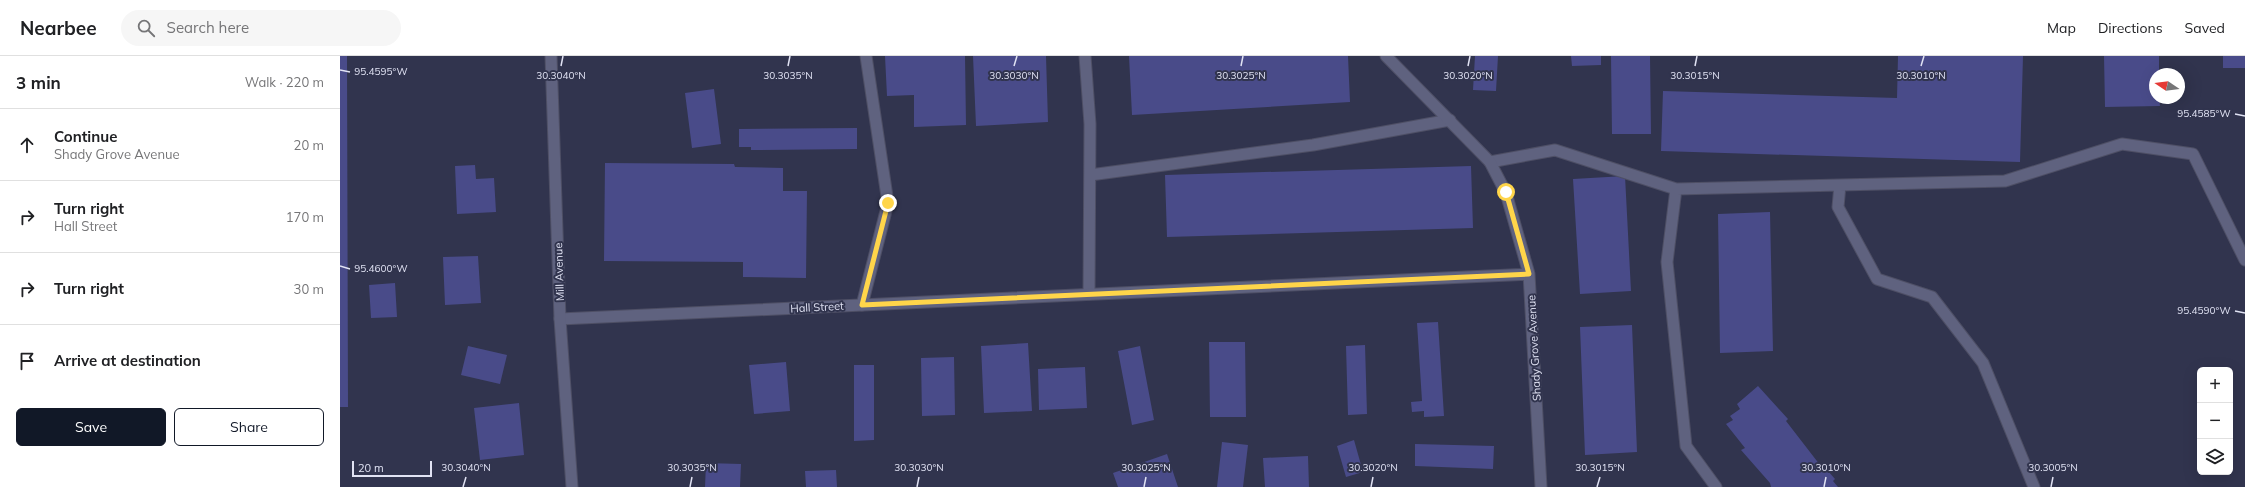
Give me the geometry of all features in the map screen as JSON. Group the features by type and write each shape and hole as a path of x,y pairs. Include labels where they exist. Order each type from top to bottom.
{"street":[{"name":"Mill Avenue","path":"551,56 560,319 572,487"},
{"path":"862,305 888,203 866,56"},
{"path":"1085,56 1090,124 1089,294"},
{"name":"Shady Grove Avenue","path":"1386,56 1490,162 1506,192 1529,274 1541,487"},
{"path":"1090,176 1313,145 1450,120"},
{"path":"1490,162 1555,150 1676,189 1840,185 2004,180 2122,144 2192,154 2245,260"},
{"path":"1840,185 1838,207 1878,279 1932,297 1983,363 2034,487"},
{"path":"1676,189 1667,262 1686,446 1716,487"},
{"name":"Hall Street","path":"560,319 1529,274"}],"building":[{"path":"340,56 347,56 348,407 340,407"},
{"path":"885,56 965,56 966,125 914,127 914,95 887,96"},
{"path":"973,56 1046,56 1048,122 976,126"},
{"path":"1129,56 1348,56 1350,102 1132,115"},
{"path":"1475,56 1498,56 1496,91 1473,90"},
{"path":"1571,56 1601,56 1601,65 1572,66"},
{"path":"1611,56 1650,56 1651,134 1612,134"},
{"path":"1898,56 2023,56 2020,162 1661,151 1663,91 1897,98"},
{"path":"2104,56 2159,56 2159,68 2149,68 2149,104 2160,104 2160,106 2105,107"},
{"path":"2223,56 2245,56 2245,68 2223,68"},
{"path":"714,89 721,144 692,148 685,93"},
{"path":"857,128 857,149 751,150 751,147 739,147 739,129"},
{"path":"605,163 734,164 735,167 783,168 783,191 807,191 806,278 743,277 743,262 604,261"},
{"path":"475,165 476,179 494,178 496,212 457,214 455,166"},
{"path":"1471,166 1473,228 1167,237 1165,175"},
{"path":"1625,176 1631,291 1580,294 1573,179"},
{"path":"1770,212 1773,351 1720,353 1718,214"},
{"path":"478,256 481,303 445,305 443,257"},
{"path":"395,283 397,317 371,318 369,285"},
{"path":"1438,322 1444,416 1424,417 1424,411 1412,412 1411,402 1422,401 1417,323"},
{"path":"1632,325 1637,452 1585,455 1580,327"},
{"path":"1209,342 1245,342 1246,417 1210,417"},
{"path":"1028,343 1032,411 984,413 981,346"},
{"path":"1365,345 1367,414 1348,415 1346,346"},
{"path":"468,346 507,355 500,384 461,375"},
{"path":"1140,346 1154,420 1132,425 1118,351"},
{"path":"954,357 955,415 922,416 921,358"},
{"path":"786,362 790,411 754,414 749,365"},
{"path":"854,365 874,365 874,440 854,441"},
{"path":"1085,367 1087,408 1039,410 1038,369"},
{"path":"1758,386 1788,419 1786,421 1820,465 1821,463 1835,479 1833,481 1838,487 1771,487 1770,483 1741,450 1745,448 1726,424 1733,420 1730,416 1740,409 1737,404"},
{"path":"519,403 524,455 480,460 474,408"},
{"path":"1354,440 1363,472 1346,477 1337,446"},
{"path":"1222,442 1248,445 1243,487 1217,487"},
{"path":"1415,444 1494,446 1493,469 1415,466"},
{"path":"1167,454 1178,487 1118,487 1113,473"},
{"path":"1308,456 1309,487 1265,487 1263,458"},
{"path":"706,463 741,464 740,487 705,487"},
{"path":"836,470 837,487 806,487 805,471"}],"route":[{"path":"888,203 862,305 1529,274 1506,192"}]}
